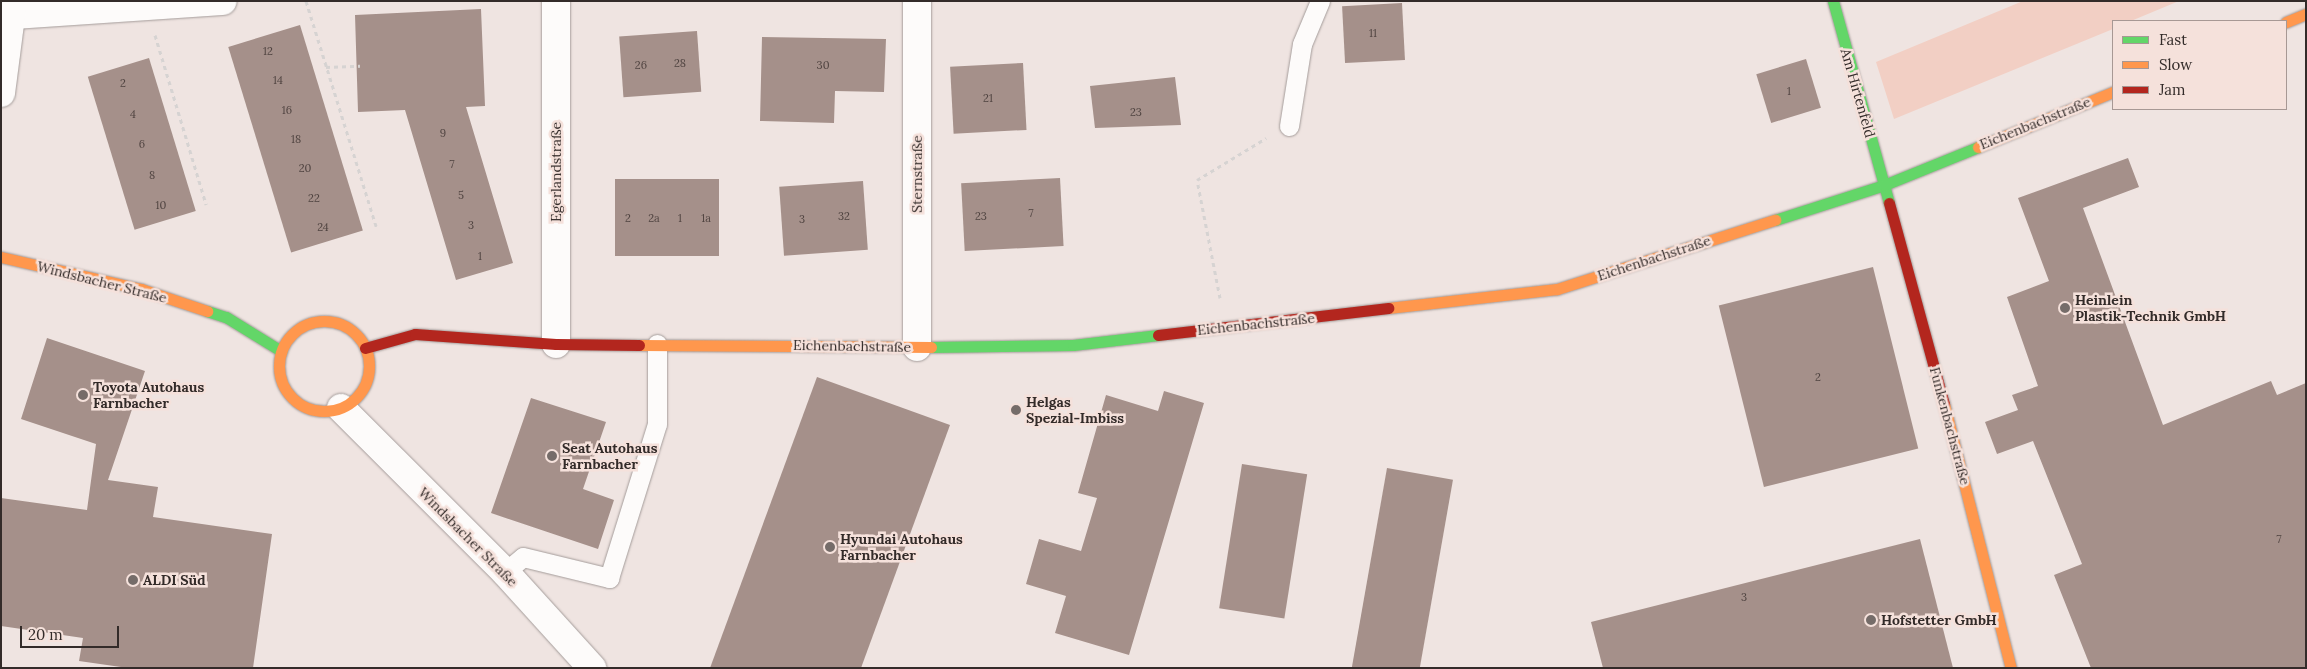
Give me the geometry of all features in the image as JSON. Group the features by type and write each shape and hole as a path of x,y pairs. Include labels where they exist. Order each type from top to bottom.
{"street":[{"path":"1,93 13,8 146,6 223,1"},
{"name":"Egerlandstraße","path":"556,1 556,344"},
{"name":"Sternstraße","path":"917,1 917,347"},
{"name":"Am Hirtenfeld","path":"1833,1 1884,185"},
{"path":"2287,22 2306,14"},
{"name":"Eichenbachstraße","path":"365,348 415,334 556,344 917,347 1072,345 1557,289 1884,185 2112,92"},
{"name":"Funkenbachstraße","path":"1884,185 1962,469 2011,668"},
{"name":"Windsbacher Straße","path":"1,257 141,289 226,317 281,351"},
{"path":"315,322 330,322 344,327 365,348 368,377 353,401 341,408 326,411 298,404 281,380 278,365 281,351 289,338 300,328 315,322"},
{"name":"Windsbacher Straße","path":"341,408 505,572 592,668"}],"lane":[{"path":"1289,126 1302,44 1320,1"},
{"path":"505,572 523,557 609,578 657,424 657,344"}],"path":[{"path":"306,1 376,226"},
{"path":"146,6 206,204"},
{"path":"326,67 360,66"},
{"path":"1226,327 1197,180 1240,150 1289,126"}],"shaded area":[{"path":"2023,1 2179,1 2133,20 2112,20 2112,29 1894,119 1876,62"}],"building":[{"path":"1402,3 1405,60 1345,63 1342,6"},
{"path":"481,9 485,106 466,107 513,263 456,280 405,110 358,112 355,15"},
{"path":"300,25 363,231 291,253 228,47"},
{"path":"697,31 701,92 623,97 619,36"},
{"path":"762,37 886,39 884,92 835,91 834,123 760,121"},
{"path":"149,58 196,211 135,230 88,77"},
{"path":"1806,59 1821,108 1771,123 1756,74"},
{"path":"1023,63 1027,130 954,134 950,67"},
{"path":"1175,77 1181,125 1095,128 1090,86"},
{"path":"2128,158 2139,187 2083,208 2163,425 2271,381 2277,395 2306,383 2306,668 2091,668 2054,575 2082,564 2033,441 1997,454 1985,422 2018,410 2012,395 2038,386 2007,297 2049,281 2018,198"},
{"path":"1060,178 1064,246 965,251 961,183"},
{"path":"615,179 719,179 719,256 615,256"},
{"path":"863,181 868,250 784,256 779,187"},
{"path":"1873,267 1918,448 1764,487 1719,305"},
{"name":"ALDI Süd","path":"47,338 145,371 108,480 158,487 153,517 272,534 253,668 128,668 79,661 83,638 1,626 1,498 87,510 96,444 21,419"},
{"name":"Hyundai Autohaus Farnbacher","path":"817,377 950,425 861,668 710,668"},
{"path":"1164,391 1204,403 1129,655 1055,633 1066,596 1026,584 1039,539 1081,551 1097,498 1078,493 1106,395 1158,411"},
{"name":"Seat Autohaus Farnbacher","path":"531,398 606,422 583,489 614,500 598,549 491,513"},
{"path":"1242,464 1307,474 1284,619 1219,608"},
{"path":"1387,468 1453,480 1420,668 1352,668"},
{"path":"1920,539 1953,668 1603,668 1591,622"}],"traffic: fast":[{"path":"1833,1 1889,203"},
{"path":"1775,220 1884,185 1978,147"},
{"path":"207,311 226,317 281,351"},
{"path":"931,347 1073,345 1158,335"}],"traffic: slow":[{"path":"2287,22 2306,14"},
{"path":"1978,147 2112,92"},
{"path":"1388,308 1557,289 1775,220"},
{"path":"1,257 141,289 207,311"},
{"path":"324,321 341,325 356,334 365,349 369,366 365,383 356,398 341,407 324,411 307,407 292,398 283,383 279,366 283,349 292,334 307,325 324,321"},
{"path":"639,345 931,347"},
{"path":"1944,404 2011,668"}],"traffic: jam":[{"path":"1889,203 1944,404"},
{"path":"1158,335 1388,308"},
{"path":"365,348 415,334 556,344 639,345"}],"place":[{"name":"Heinlein Plastik-Technik GmbH","path":"2065,308"},
{"name":"Toyota Autohaus Farnbacher","path":"83,395"},
{"name":"Helgas Spezial-Imbiss","path":"1016,410"},
{"name":"Seat Autohaus Farnbacher","path":"552,456"},
{"name":"Hyundai Autohaus Farnbacher","path":"830,547"},
{"name":"ALDI Süd","path":"133,580"},
{"name":"Hofstetter GmbH","path":"1871,620"}]}
